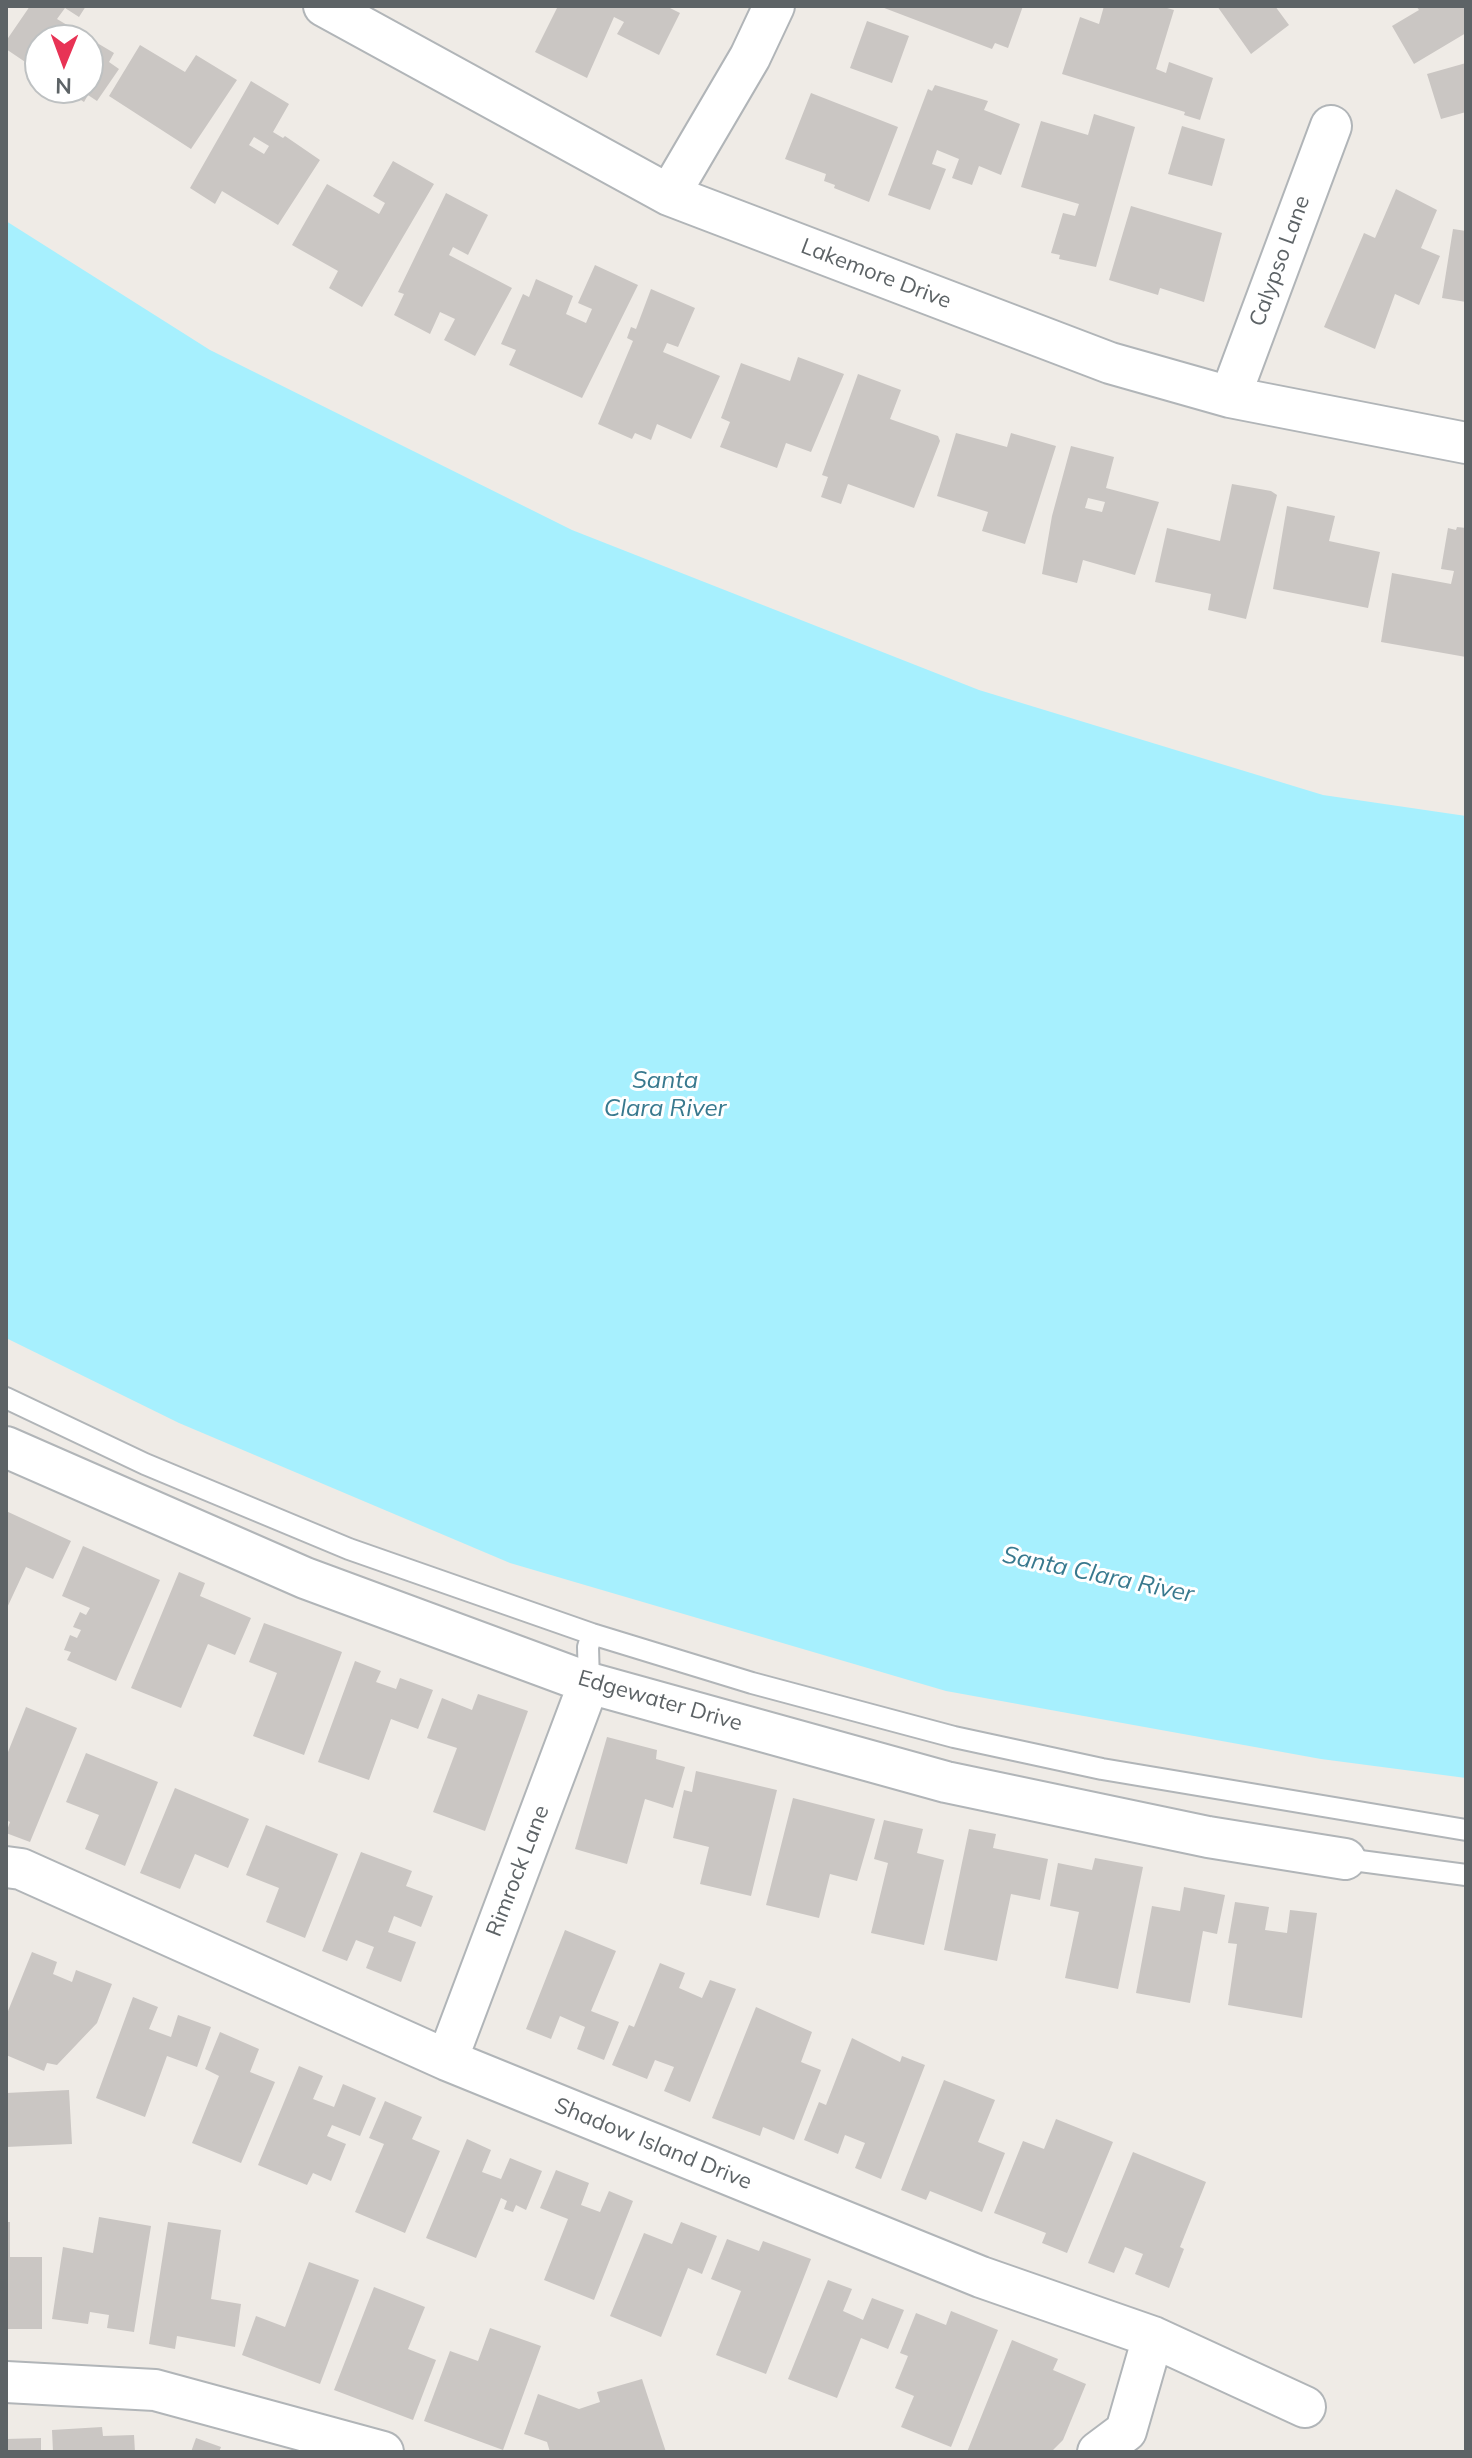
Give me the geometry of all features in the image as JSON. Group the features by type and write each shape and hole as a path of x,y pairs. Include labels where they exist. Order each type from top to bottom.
{"street":[{"name":"Lakemore Drive","path":"324,6 669,195 1110,363 1230,397 1466,443"},
{"path":"669,195 750,57 774,6"},
{"name":"Calypso Lane","path":"1230,397 1331,126"},
{"name":"Edgewater Drive","path":"6,1447 305,1578 589,1683 946,1782 1208,1837 1345,1859"},
{"name":"Rimrock Lane","path":"447,2060 589,1683"},
{"name":"Shadow Island Drive","path":"6,1867 21,1869 447,2060 981,2277 1153,2337 1305,2407"},
{"path":"1098,2452 1126,2431 1153,2337"},
{"path":"6,2382 155,2390 383,2452"}],"lane":[{"path":"6,1398 145,1464 349,1549 592,1634 954,1737 1102,1769 1466,1830"},
{"path":"589,1683 588,1647 592,1634"},
{"path":"1345,1859 1466,1875"}],"water":[{"name":"Santa Clara River","path":"6,221 210,350 572,530 979,690 1323,795 1466,816 1466,1778 1321,1759 946,1691 510,1563 179,1423 6,1338"}],"building":[{"path":"30,6 86,6 79,17 65,8 57,19 65,24 24,24 24,61 6,49 6,41"},
{"path":"558,6 666,6 680,13 659,55 617,34 624,22 614,17 587,78 535,52"},
{"path":"879,6 1023,6 1008,48 995,43 992,49"},
{"path":"1104,6 1160,6 1174,10 1156,69 1166,73 1169,62 1213,78 1200,120 1184,115 1185,112 1062,74 1080,17 1099,24"},
{"path":"1217,6 1275,6 1289,25 1251,54"},
{"path":"1416,6 1466,6 1466,33 1414,64 1392,26 1419,10"},
{"path":"867,21 909,36 892,83 850,68"},
{"path":"140,45 185,72 196,55 237,80 191,149 109,96"},
{"path":"104,47 114,53 109,62 119,69 104,91"},
{"path":"1466,63 1466,112 1441,119 1427,74"},
{"path":"251,81 289,104 273,132 283,138 285,136 320,160 278,225 222,191 215,204 190,188","holes":["254,137 269,146 264,154 249,145"]},
{"path":"935,85 988,101 984,110 1020,124 1001,175 979,166 972,185 952,178 959,159 937,150 932,164 946,169 930,210 888,195 928,89 932,91"},
{"path":"811,93 898,127 869,202 834,188 835,185 824,181 826,174 785,159"},
{"path":"1094,114 1135,127 1096,267 1059,259 1060,255 1051,253 1063,213 1075,216 1079,204 1021,187 1041,121 1088,135"},
{"path":"1182,126 1225,139 1212,186 1168,174"},
{"path":"393,161 434,184 362,307 329,288 338,271 292,245 327,184 379,214 385,203 373,196"},
{"path":"1396,189 1437,210 1421,248 1440,256 1419,305 1395,294 1375,349 1324,327 1364,233 1375,238"},
{"path":"446,193 488,215 468,255 453,247 449,255 512,288 475,356 444,340 455,319 440,312 430,334 394,315 404,294 398,292"},
{"path":"1131,206 1222,233 1204,302 1160,288 1158,295 1109,280"},
{"path":"1453,229 1466,231 1466,302 1442,298"},
{"path":"595,265 638,285 582,398 509,365 516,350 501,344 523,294 529,297 536,279 573,296 566,314 586,323 592,309 578,303"},
{"path":"651,289 695,308 678,347 667,343 663,352 720,376 691,439 657,424 651,440 635,433 632,439 598,424 633,341 627,338 631,327 636,329"},
{"path":"798,357 844,374 811,452 786,443 777,468 720,447 730,422 721,418 741,363 790,381"},
{"path":"858,374 901,390 890,419 938,436 940,441 914,508 848,484 841,504 821,497 828,477 822,475"},
{"path":"956,433 1007,447 1011,433 1056,446 1025,544 982,531 988,512 937,496"},
{"path":"1071,446 1114,457 1106,488 1159,502 1135,575 1083,560 1077,583 1042,574 1052,516","holes":["1088,498 1105,502 1102,512 1085,508"]},
{"path":"1232,484 1271,491 1277,495 1246,619 1208,610 1211,594 1155,582 1167,528 1220,541"},
{"path":"1287,506 1335,516 1329,541 1380,552 1368,608 1273,589"},
{"path":"1457,527 1466,528 1466,657 1381,642 1392,573 1451,584 1454,571 1441,569 1448,528 1456,530"},
{"path":"6,1511 71,1541 53,1579 26,1567 6,1610"},
{"path":"83,1546 160,1580 116,1681 67,1660 71,1652 64,1650 70,1635 77,1638 81,1630 73,1627 80,1612 86,1615 90,1608 62,1596"},
{"path":"179,1572 205,1583 200,1596 251,1618 235,1655 208,1644 181,1708 131,1688"},
{"path":"264,1623 342,1652 304,1755 253,1736 277,1673 249,1662"},
{"path":"355,1661 381,1671 376,1682 396,1689 400,1678 433,1690 418,1729 391,1719 369,1780 318,1762"},
{"path":"478,1694 528,1711 485,1831 433,1812 457,1748 427,1738 442,1698 472,1710"},
{"path":"26,1707 77,1728 30,1842 6,1833 10,1822 6,1820 6,1757"},
{"path":"607,1737 657,1750 656,1759 685,1767 673,1808 645,1799 627,1864 575,1849"},
{"path":"86,1753 158,1782 125,1866 85,1849 99,1815 66,1802"},
{"path":"696,1771 777,1790 751,1896 700,1884 709,1847 673,1838 684,1790 692,1792"},
{"path":"175,1788 249,1819 228,1868 195,1854 180,1889 140,1873"},
{"path":"793,1798 875,1819 857,1881 830,1874 819,1918 766,1905"},
{"path":"884,1820 923,1829 917,1853 944,1860 924,1945 871,1933 888,1863 874,1859"},
{"path":"266,1825 338,1854 305,1938 266,1922 279,1888 246,1875"},
{"path":"969,1829 996,1834 993,1848 1048,1859 1040,1900 1011,1894 997,1961 944,1950"},
{"path":"361,1852 412,1871 406,1886 433,1896 421,1927 394,1916 388,1932 416,1942 401,1982 366,1968 374,1947 356,1940 347,1961 322,1951"},
{"path":"1095,1858 1143,1867 1118,1989 1065,1978 1079,1912 1050,1906 1058,1863 1092,1870"},
{"path":"1184,1887 1225,1895 1217,1934 1203,1931 1190,2003 1136,1993 1152,1906 1180,1911"},
{"path":"1235,1902 1269,1907 1265,1930 1287,1933 1290,1910 1317,1913 1302,2018 1228,2005 1237,1944 1228,1943"},
{"path":"565,1930 616,1951 591,2011 619,2022 604,2060 577,2049 585,2027 560,2016 551,2039 526,2029"},
{"path":"32,1952 57,1962 53,1974 72,1982 76,1970 112,1984 97,2023 57,2065 47,2063 44,2071 6,2055 6,2016"},
{"path":"660,1963 685,1973 679,1988 702,1998 710,1980 736,1989 690,2102 664,2091 674,2067 655,2060 647,2079 612,2065 629,2025 634,2027"},
{"path":"133,1997 158,2007 149,2029 171,2037 178,2015 211,2027 197,2067 167,2056 145,2117 96,2098"},
{"path":"756,2007 812,2032 801,2062 821,2070 794,2140 763,2127 760,2136 712,2118"},
{"path":"220,2032 259,2049 250,2072 275,2082 241,2163 192,2143 219,2076 205,2069"},
{"path":"852,2038 900,2062 902,2056 925,2065 881,2179 855,2168 865,2143 845,2135 838,2154 804,2140 819,2102 826,2105"},
{"path":"299,2066 323,2076 313,2099 334,2107 343,2084 376,2098 360,2136 332,2125 327,2136 346,2144 331,2181 313,2173 307,2185 258,2165"},
{"path":"944,2080 995,2100 978,2142 1005,2153 982,2212 930,2191 926,2200 901,2190"},
{"path":"69,2090 72,2144 6,2147 6,2093"},
{"path":"385,2101 422,2117 412,2139 440,2151 405,2233 355,2212 384,2144 369,2138"},
{"path":"1056,2119 1113,2142 1067,2253 1042,2243 1046,2233 994,2213 1023,2141 1044,2149"},
{"path":"467,2139 491,2150 482,2172 501,2179 510,2158 542,2171 526,2210 516,2205 513,2212 504,2209 507,2201 501,2198 476,2258 426,2238"},
{"path":"1133,2152 1206,2182 1180,2247 1184,2249 1169,2288 1135,2274 1143,2254 1125,2247 1114,2273 1088,2263"},
{"path":"556,2170 589,2183 581,2205 600,2212 609,2191 633,2201 594,2300 544,2280 568,2219 540,2208"},
{"path":"99,2217 151,2226 134,2332 107,2328 109,2315 90,2312 88,2324 52,2319 63,2247 93,2253"},
{"path":"6,2222 10,2222 10,2257 42,2257 42,2329 7,2329"},
{"path":"168,2222 221,2230 211,2299 241,2304 235,2347 177,2336 175,2349 149,2344"},
{"path":"681,2222 717,2236 702,2274 688,2268 661,2337 610,2316 644,2233 672,2244"},
{"path":"727,2239 759,2251 763,2241 811,2259 766,2374 716,2355 741,2291 711,2279"},
{"path":"309,2262 359,2280 320,2384 242,2355 256,2316 285,2327"},
{"path":"828,2280 852,2289 843,2311 863,2320 872,2298 904,2310 888,2349 861,2338 837,2398 788,2379"},
{"path":"374,2287 425,2307 408,2349 436,2360 413,2420 334,2390"},
{"path":"951,2311 998,2330 951,2447 901,2427 914,2396 895,2388 908,2356 900,2353 916,2313 946,2325"},
{"path":"490,2328 541,2346 503,2450 424,2421 450,2351 478,2361"},
{"path":"1012,2340 1058,2359 1053,2370 1086,2384 1063,2440 1051,2452 967,2452"},
{"path":"642,2379 666,2452 550,2452 547,2442 524,2434 538,2394 579,2409 600,2402 597,2392"},
{"path":"102,2427 103,2436 134,2435 135,2452 53,2452 52,2430"},
{"path":"41,2438 41,2452 6,2452 6,2439"},
{"path":"196,2438 221,2447 219,2452 191,2452"}]}
